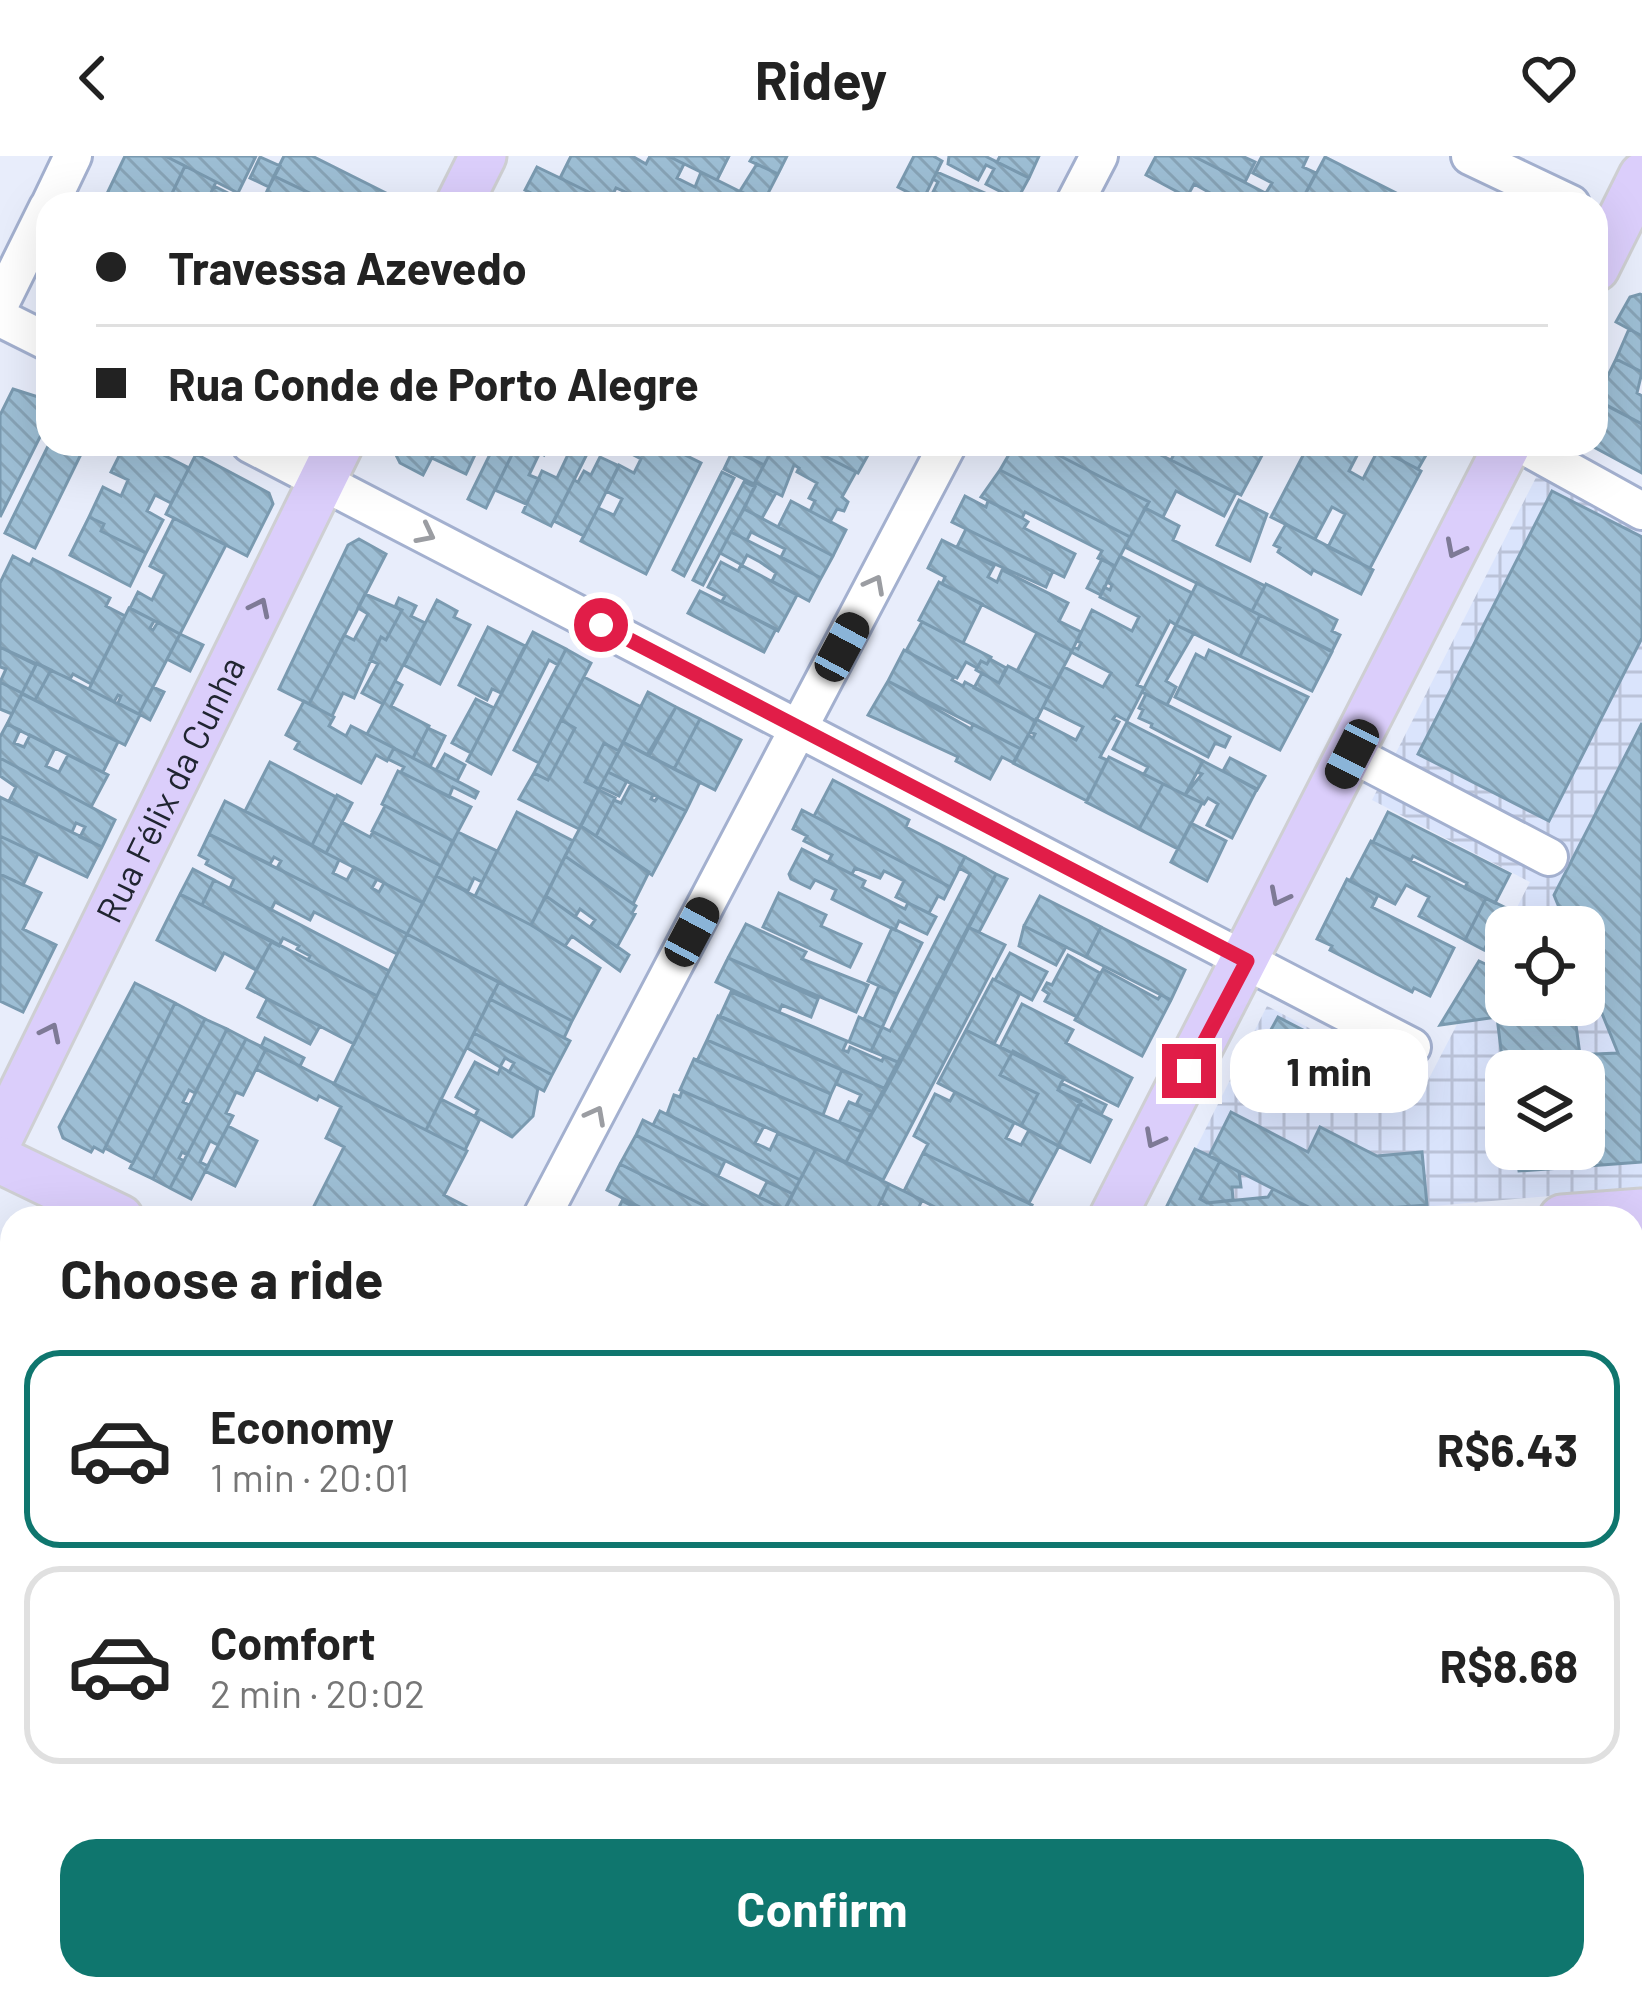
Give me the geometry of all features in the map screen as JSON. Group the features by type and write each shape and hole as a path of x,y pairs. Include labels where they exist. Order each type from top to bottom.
{"main road":[{"path":"465,192 483,156"},
{"path":"1618,226 1642,176"},
{"path":"1118,1206 1502,456"},
{"name":"Rua Félix da Cunha","path":"0,1138 331,462"},
{"path":"0,1160 95,1206"}],"street":[{"path":"56,192 73,156"},
{"path":"1080,192 1099,156"},
{"path":"1470,156 1546,192"},
{"path":"0,304 36,232"},
{"path":"0,318 36,336"},
{"path":"547,1206 942,456"},
{"path":"1543,456 1642,511"},
{"path":"331,462 800,728 1412,1047"},
{"path":"1352,754 1549,857"}],"shaded area":[{"path":"1547,456 1571,456 1642,493 1642,1188 1434,1206 1167,1206 1267,1006 1424,1088 1485,970 1485,1026 1605,1026 1605,906 1518,906 1530,882 1372,800"}],"building":[{"path":"125,156 165,156 185,166 173,192 108,192"},
{"path":"165,156 256,156 236,192"},
{"path":"284,156 312,156 384,192 307,192 274,176"},
{"path":"571,156 632,156 646,164 650,156 668,156 684,164 677,178 695,187 701,172 741,192 625,192 616,188 614,192 589,192 560,178"},
{"path":"668,156 729,156 717,180"},
{"path":"753,156 787,156 778,174 750,161"},
{"path":"914,156 942,161 927,192 898,187"},
{"path":"949,156 985,156 1029,178 1021,192 1002,192 986,184 994,169 986,165 978,180 948,164"},
{"path":"1000,156 1039,156 1029,178 997,162"},
{"path":"1156,156 1193,156 1264,192 1208,192 1194,184 1190,192 1178,192 1146,175"},
{"path":"1193,156 1242,156 1255,162 1245,182"},
{"path":"1262,156 1308,156 1303,167 1316,173 1306,192 1267,192 1272,183 1253,173"},
{"path":"260,157 280,166 269,187 250,178"},
{"path":"1325,157 1394,192 1306,192"},
{"path":"757,164 778,174 769,192 740,191"},
{"path":"185,166 216,182 211,192 173,192"},
{"path":"537,167 588,192 529,192 525,190"},
{"path":"937,172 983,192 933,192 938,182 933,179"},
{"path":"274,176 307,192 267,192"},
{"path":"1640,294 1642,336 1616,322 1630,297"},
{"path":"1629,329 1642,336 1642,372 1616,359"},
{"path":"1616,359 1642,372 1637,393 1642,396 1642,424 1608,406 1608,375"},
{"path":"13,389 36,396 36,445 0,517 0,415"},
{"path":"1608,406 1642,424 1642,473 1608,455"},
{"path":"43,456 80,456 35,548 5,533"},
{"path":"119,456 166,456 189,468 171,503 155,495 147,511 163,520 146,553 101,531 104,524 89,517 103,487 121,496 128,480 111,472"},
{"path":"195,456 269,493 273,504 247,556 166,514"},
{"path":"396,456 433,456 423,475 400,463"},
{"path":"433,456 474,456 466,474"},
{"path":"489,456 511,456 486,508 468,499"},
{"path":"511,456 538,456 529,475 539,479 526,504 495,490"},
{"path":"567,456 586,456 551,526 523,512 542,471 557,478"},
{"path":"635,456 687,456 701,463 646,574 581,541 598,508 614,515 622,499 606,491 619,465 634,473 641,459"},
{"path":"730,456 745,456 764,465 754,484 724,469"},
{"path":"746,456 769,456 764,465"},
{"path":"769,456 825,456 856,472 842,497 848,502 844,511 837,509 830,522 810,511 815,501 809,498 817,483 797,472 794,465 782,496 755,482"},
{"path":"825,456 867,456 858,473"},
{"path":"1008,456 1060,456 1149,502 1130,537 1000,470"},
{"path":"1060,456 1163,456 1236,493 1224,516 1176,491 1163,517 1145,508 1149,502"},
{"path":"1173,456 1262,456 1241,495 1171,460"},
{"path":"1303,456 1357,456 1349,471 1363,479 1375,456 1394,456 1421,471 1370,568 1328,547 1345,514 1332,507 1315,539 1271,517"},
{"path":"1393,456 1425,456 1418,469"},
{"path":"600,457 619,466 584,536 554,521 574,480 578,482 584,471 591,475"},
{"path":"1000,470 1130,537 1115,566 1098,558 1102,551 1025,512 1022,518 981,497"},
{"path":"722,472 734,478 684,576 673,570"},
{"path":"744,482 755,487 703,585 693,580"},
{"path":"756,483 776,493 762,518 744,509"},
{"path":"1552,491 1642,537 1642,638 1549,821 1418,754"},
{"path":"965,496 986,507 988,501 1022,518 1028,522 1024,528 1075,554 1064,577 952,522"},
{"path":"1239,500 1267,514 1250,561 1217,545"},
{"path":"791,501 846,530 833,556 778,527"},
{"path":"1145,508 1179,526 1173,540 1265,586 1252,611 1125,547"},
{"path":"744,509 833,556 821,578 781,557 785,549 751,532 747,540 731,532"},
{"path":"89,517 104,524 101,531 146,553 130,586 70,555"},
{"path":"174,518 226,545 180,634 130,608 138,592 152,600 165,574 150,566"},
{"path":"1286,524 1373,570 1361,594 1313,570 1311,574 1278,552 1280,548 1274,545"},
{"path":"966,529 1053,571 1046,587 957,547"},
{"path":"731,532 821,578 809,601 772,581 776,573 760,562 747,555 742,565 720,553"},
{"path":"359,539 386,554 309,704 279,689 348,545"},
{"path":"942,540 994,566 988,577 997,582 1002,570 1068,603 1059,621 1081,632 1072,651 942,584 945,577 928,568"},
{"path":"13,556 30,565 33,559 110,598 106,606 125,616 91,684 0,647 0,583"},
{"path":"1120,556 1192,593 1176,625 1170,621 1137,685 1144,688 1127,721 1116,715 1113,719 1119,722 1100,757 1107,760 1087,801 1013,763 1028,735 1033,738 1030,732 1036,719 1076,740 1083,727 1043,707 1064,667 1103,687 1111,673 1071,652 1081,643 1077,641 1092,610 1132,631 1139,617 1100,597 1104,587 1110,590 1112,585 1107,582"},
{"path":"1102,559 1115,566 1101,595 1087,588"},
{"path":"721,562 738,571 741,565 797,595 778,631 722,601 725,596 708,587"},
{"path":"939,582 982,604 963,643 919,620"},
{"path":"1197,583 1260,615 1240,656 1176,625"},
{"path":"1266,584 1337,620 1332,631 1340,635 1332,651 1252,611"},
{"path":"700,591 776,629 764,652 688,613"},
{"path":"365,594 402,610 386,640 381,637 354,698 343,693 332,716 309,704 344,635 354,640 368,614 358,608"},
{"path":"399,598 416,606 411,616 425,623 383,704 362,693 378,664 370,660 381,637 386,640 402,610 395,607"},
{"path":"437,600 470,625 440,684 404,665"},
{"path":"129,608 154,621 153,630 158,622 180,634 139,714 118,703 121,696 114,702 89,689"},
{"path":"1260,615 1332,652 1312,691 1240,656"},
{"path":"922,622 991,657 987,664 981,661 977,668 966,662 957,678 906,651"},
{"path":"1176,625 1194,633 1166,681 1176,687 1167,705 1142,692"},
{"path":"488,627 525,646 501,693 492,689 487,700 459,685"},
{"path":"533,632 566,649 558,665 549,660 491,774 467,761"},
{"path":"1037,633 1072,651 1052,689 1017,671"},
{"path":"180,634 203,645 190,671 167,659"},
{"path":"0,647 36,665 22,693 0,682 6,669 0,667"},
{"path":"566,649 591,663 539,763 514,750"},
{"path":"904,650 963,686 965,682 1036,721 1021,749 888,681"},
{"path":"1209,650 1308,697 1280,750 1175,697 1196,654 1205,659"},
{"path":"990,659 1006,668 999,683 976,670 981,661 987,664"},
{"path":"37,663 51,670 35,700 22,693"},
{"path":"1008,666 1052,689 1036,721 974,688 982,673 999,683"},
{"path":"51,670 140,715 125,745 35,700"},
{"path":"584,677 641,707 619,751 604,743 585,782 599,789 579,829 519,799 534,773 548,780 575,728 561,720"},
{"path":"395,681 402,685 391,706 429,726 413,758 367,734"},
{"path":"888,681 971,729 973,724 1021,749 1014,763 1002,757 990,779 956,761 958,757 868,715"},
{"path":"0,682 22,693 12,714 0,709"},
{"path":"153,687 164,692 150,720 139,714"},
{"path":"648,692 676,707 647,755 623,742"},
{"path":"22,694 118,742 103,772 7,724"},
{"path":"1146,694 1230,737 1225,747 1215,743 1208,757 1151,727 1139,718"},
{"path":"476,699 494,708 471,753 452,743"},
{"path":"304,701 334,717 329,726 346,736 351,726 394,748 387,761 376,755 361,783 295,749 299,742 286,735"},
{"path":"676,707 700,719 674,769 649,756"},
{"path":"700,719 741,740 715,790 674,769"},
{"path":"561,720 575,728 548,780 534,773"},
{"path":"1127,722 1203,761 1185,795 1144,774 1148,767 1113,749"},
{"path":"1642,723 1642,1162 1605,1165 1605,1054 1618,1053 1605,1021 1605,906 1558,906 1554,895"},
{"path":"7,724 20,730 14,743 24,747 30,735 55,748 46,766 59,772 68,755 108,775 91,807 0,758 0,737"},
{"path":"428,728 445,736 430,767 413,758"},
{"path":"623,742 700,782 686,811 608,772"},
{"path":"604,743 619,751 599,789 585,782"},
{"path":"394,748 478,792 475,798 453,787 449,797 401,772 404,767 388,759"},
{"path":"445,754 465,765 457,781 436,770"},
{"path":"1109,757 1163,784 1139,829 1086,802"},
{"path":"0,758 115,820 102,847 80,837 85,827 76,823 72,832 9,801 16,787 0,776"},
{"path":"1230,758 1265,776 1257,790 1223,771"},
{"path":"1203,761 1257,789 1232,838 1207,825 1218,804 1208,798 1204,804 1185,795 1202,774 1197,772"},
{"path":"270,762 336,797 312,845 245,811"},
{"path":"398,771 471,807 453,841 382,804"},
{"path":"608,772 627,781 619,796 600,787"},
{"path":"833,780 909,820 906,827 965,857 950,887 814,816"},
{"path":"631,784 653,795 655,801 658,797 686,811 652,875 596,836 614,800 621,803"},
{"path":"1163,784 1202,803 1178,849 1139,829"},
{"path":"599,790 615,798 596,836 581,826"},
{"path":"337,795 352,803 326,853 312,845"},
{"path":"0,797 102,847 87,877 0,836"},
{"path":"225,801 339,860 333,873 347,880 354,867 377,879 372,888 379,892 384,883 423,903 407,934 277,868 281,861 274,857 270,864 209,834"},
{"path":"385,806 453,841 441,866 372,831"},
{"path":"802,810 950,887 944,899 938,896 929,913 896,897 904,881 884,871 880,878 855,868 852,874 828,862 832,855 804,841 807,836 793,829"},
{"path":"517,812 573,841 531,925 475,896"},
{"path":"1388,812 1510,874 1495,903 1413,856 1411,860 1373,842"},
{"path":"342,822 441,866 423,903 326,853"},
{"path":"1191,823 1226,841 1207,881 1171,862"},
{"path":"581,826 649,872 633,904 565,856"},
{"path":"458,832 497,851 482,882 474,878 468,891 436,876"},
{"path":"209,834 407,934 397,954 314,912 310,920 275,902 271,910 230,888 234,879 199,855"},
{"path":"0,836 38,854 23,885 0,874"},
{"path":"1371,841 1486,898 1465,940 1419,916 1429,897 1406,885 1395,904 1350,881"},
{"path":"802,849 865,881 862,887 905,909 908,903 936,917 927,934 899,921 895,930 832,899 836,890 815,880 810,888 791,879"},
{"path":"565,856 636,906 617,947 590,927 595,920 580,909 575,917 546,896"},
{"path":"965,857 996,874 900,1063 871,1051 882,1027 890,1031 970,874 959,868"},
{"path":"193,869 214,880 202,905 180,894"},
{"path":"0,874 41,893 23,929 56,945 23,1012 0,1001"},
{"path":"996,874 1007,879 979,932 968,927"},
{"path":"436,876 531,925 600,968 572,1021 407,934"},
{"path":"1347,879 1378,895 1372,907 1454,948 1430,996 1414,988 1412,992 1317,939"},
{"path":"214,880 389,971 377,996 308,960 310,956 299,946 283,938 279,946 202,905"},
{"path":"779,893 826,915 821,926 861,944 850,967 763,927"},
{"path":"180,894 272,941 256,970 224,953 215,970 157,940"},
{"path":"546,896 629,955 620,971 572,936 565,946 531,925"},
{"path":"1040,896 1101,927 1086,957 1024,926"},
{"path":"1486,898 1502,906 1485,906 1484,950 1465,940"},
{"path":"746,924 806,952 802,959 868,985 856,1012 728,958"},
{"path":"1024,926 1066,947 1056,965 1019,946"},
{"path":"968,927 1005,945 883,1180 846,1162"},
{"path":"1101,927 1185,970 1171,1000 1086,957"},
{"path":"892,928 922,943 897,994 868,981"},
{"path":"407,934 499,982 426,1130 334,1084"},
{"path":"272,941 377,996 354,1044 247,988"},
{"path":"1010,953 1047,972 1032,1000 995,980"},
{"path":"1068,955 1100,973 1077,1017 1045,1001 1049,994 1043,990 1047,983 1052,985"},
{"path":"728,958 818,999 811,1017 782,1005 779,1012 716,982"},
{"path":"1479,961 1485,964 1485,1019 1440,1025"},
{"path":"1103,969 1158,999 1161,995 1171,1000 1142,1056 1075,1020"},
{"path":"993,979 1020,993 994,1044 966,1030"},
{"path":"499,982 572,1021 564,1038 490,999"},
{"path":"135,983 175,1003 103,1152 94,1147 91,1152 63,1138 59,1127"},
{"path":"879,986 897,994 882,1028 864,1019"},
{"path":"731,992 847,1041 843,1050 848,1052 850,1047 900,1063 886,1089 720,1016"},
{"path":"267,999 320,1026 310,1044 258,1017"},
{"path":"490,999 570,1041 552,1075 474,1033"},
{"path":"175,1003 205,1019 133,1163 105,1148"},
{"path":"1022,1004 1073,1030 1066,1043 1132,1078 1118,1106 1000,1047"},
{"path":"718,1016 842,1070 831,1094 707,1040"},
{"path":"859,1017 882,1028 871,1051 849,1042"},
{"path":"1278,1017 1406,1084 1395,1105 1383,1109 1262,1046"},
{"path":"205,1019 227,1029 195,1093 189,1090 183,1102 189,1105 153,1179 130,1168"},
{"path":"1498,1026 1576,1026 1579,1050 1501,1050"},
{"path":"227,1029 246,1039 187,1155 182,1152 179,1158 184,1161 170,1188 153,1179"},
{"path":"966,1030 1012,1053 1000,1075 1038,1094 1021,1126 938,1083"},
{"path":"474,1033 552,1075 544,1091 509,1072 514,1063 505,1058 500,1067 467,1048"},
{"path":"265,1038 304,1058 300,1066 261,1047"},
{"path":"246,1039 266,1049 243,1095 236,1092 226,1113 233,1116 218,1145 210,1141 200,1162 208,1166 191,1199 170,1188"},
{"path":"707,1040 831,1094 823,1115 697,1061"},
{"path":"266,1049 467,1151 444,1195 465,1206 314,1206 344,1147 326,1138 341,1107 256,1069"},
{"path":"1013,1051 1064,1078 1058,1090 1081,1101 1058,1146 1021,1126 1038,1094 1000,1075"},
{"path":"694,1059 862,1132 846,1162 680,1090"},
{"path":"475,1062 498,1074 501,1067 538,1088 533,1116 512,1137 475,1116 478,1110 456,1097"},
{"path":"842,1070 886,1089 873,1112 856,1105 861,1095 836,1084"},
{"path":"1061,1083 1106,1105 1101,1115 1058,1090"},
{"path":"682,1091 764,1126 755,1143 770,1150 778,1133 816,1149 800,1180 667,1114 674,1095 680,1097"},
{"path":"955,1092 1014,1123 1006,1138 1021,1145 1029,1130 1059,1146 1029,1203 923,1153 928,1144 914,1136 935,1094 950,1101"},
{"path":"441,1099 480,1119 465,1150 426,1130"},
{"path":"849,1102 873,1112 862,1132 839,1122"},
{"path":"1079,1104 1111,1120 1090,1162 1058,1146"},
{"path":"660,1111 800,1180 793,1194 653,1125"},
{"path":"1231,1112 1308,1152 1320,1127 1377,1156 1422,1152 1427,1205 1306,1206 1209,1156"},
{"path":"643,1120 725,1161 718,1176 636,1135"},
{"path":"228,1126 257,1141 235,1186 205,1171"},
{"path":"636,1135 777,1206 705,1206 620,1164"},
{"path":"816,1149 889,1184 879,1206 786,1206"},
{"path":"1195,1149 1220,1161 1200,1199 1207,1203 1268,1197 1273,1189 1306,1206 1167,1206"},
{"path":"923,1153 1032,1205 933,1206 904,1191"},
{"path":"1220,1161 1239,1172 1241,1187 1232,1187 1233,1200 1207,1203 1200,1199"},
{"path":"620,1164 705,1206 638,1206 607,1190"},
{"path":"767,1182 793,1194 787,1206 759,1197"},
{"path":"889,1184 922,1200 919,1206 880,1203"}],"route":[{"path":"601,625 1247,961 1189,1071"}]}
